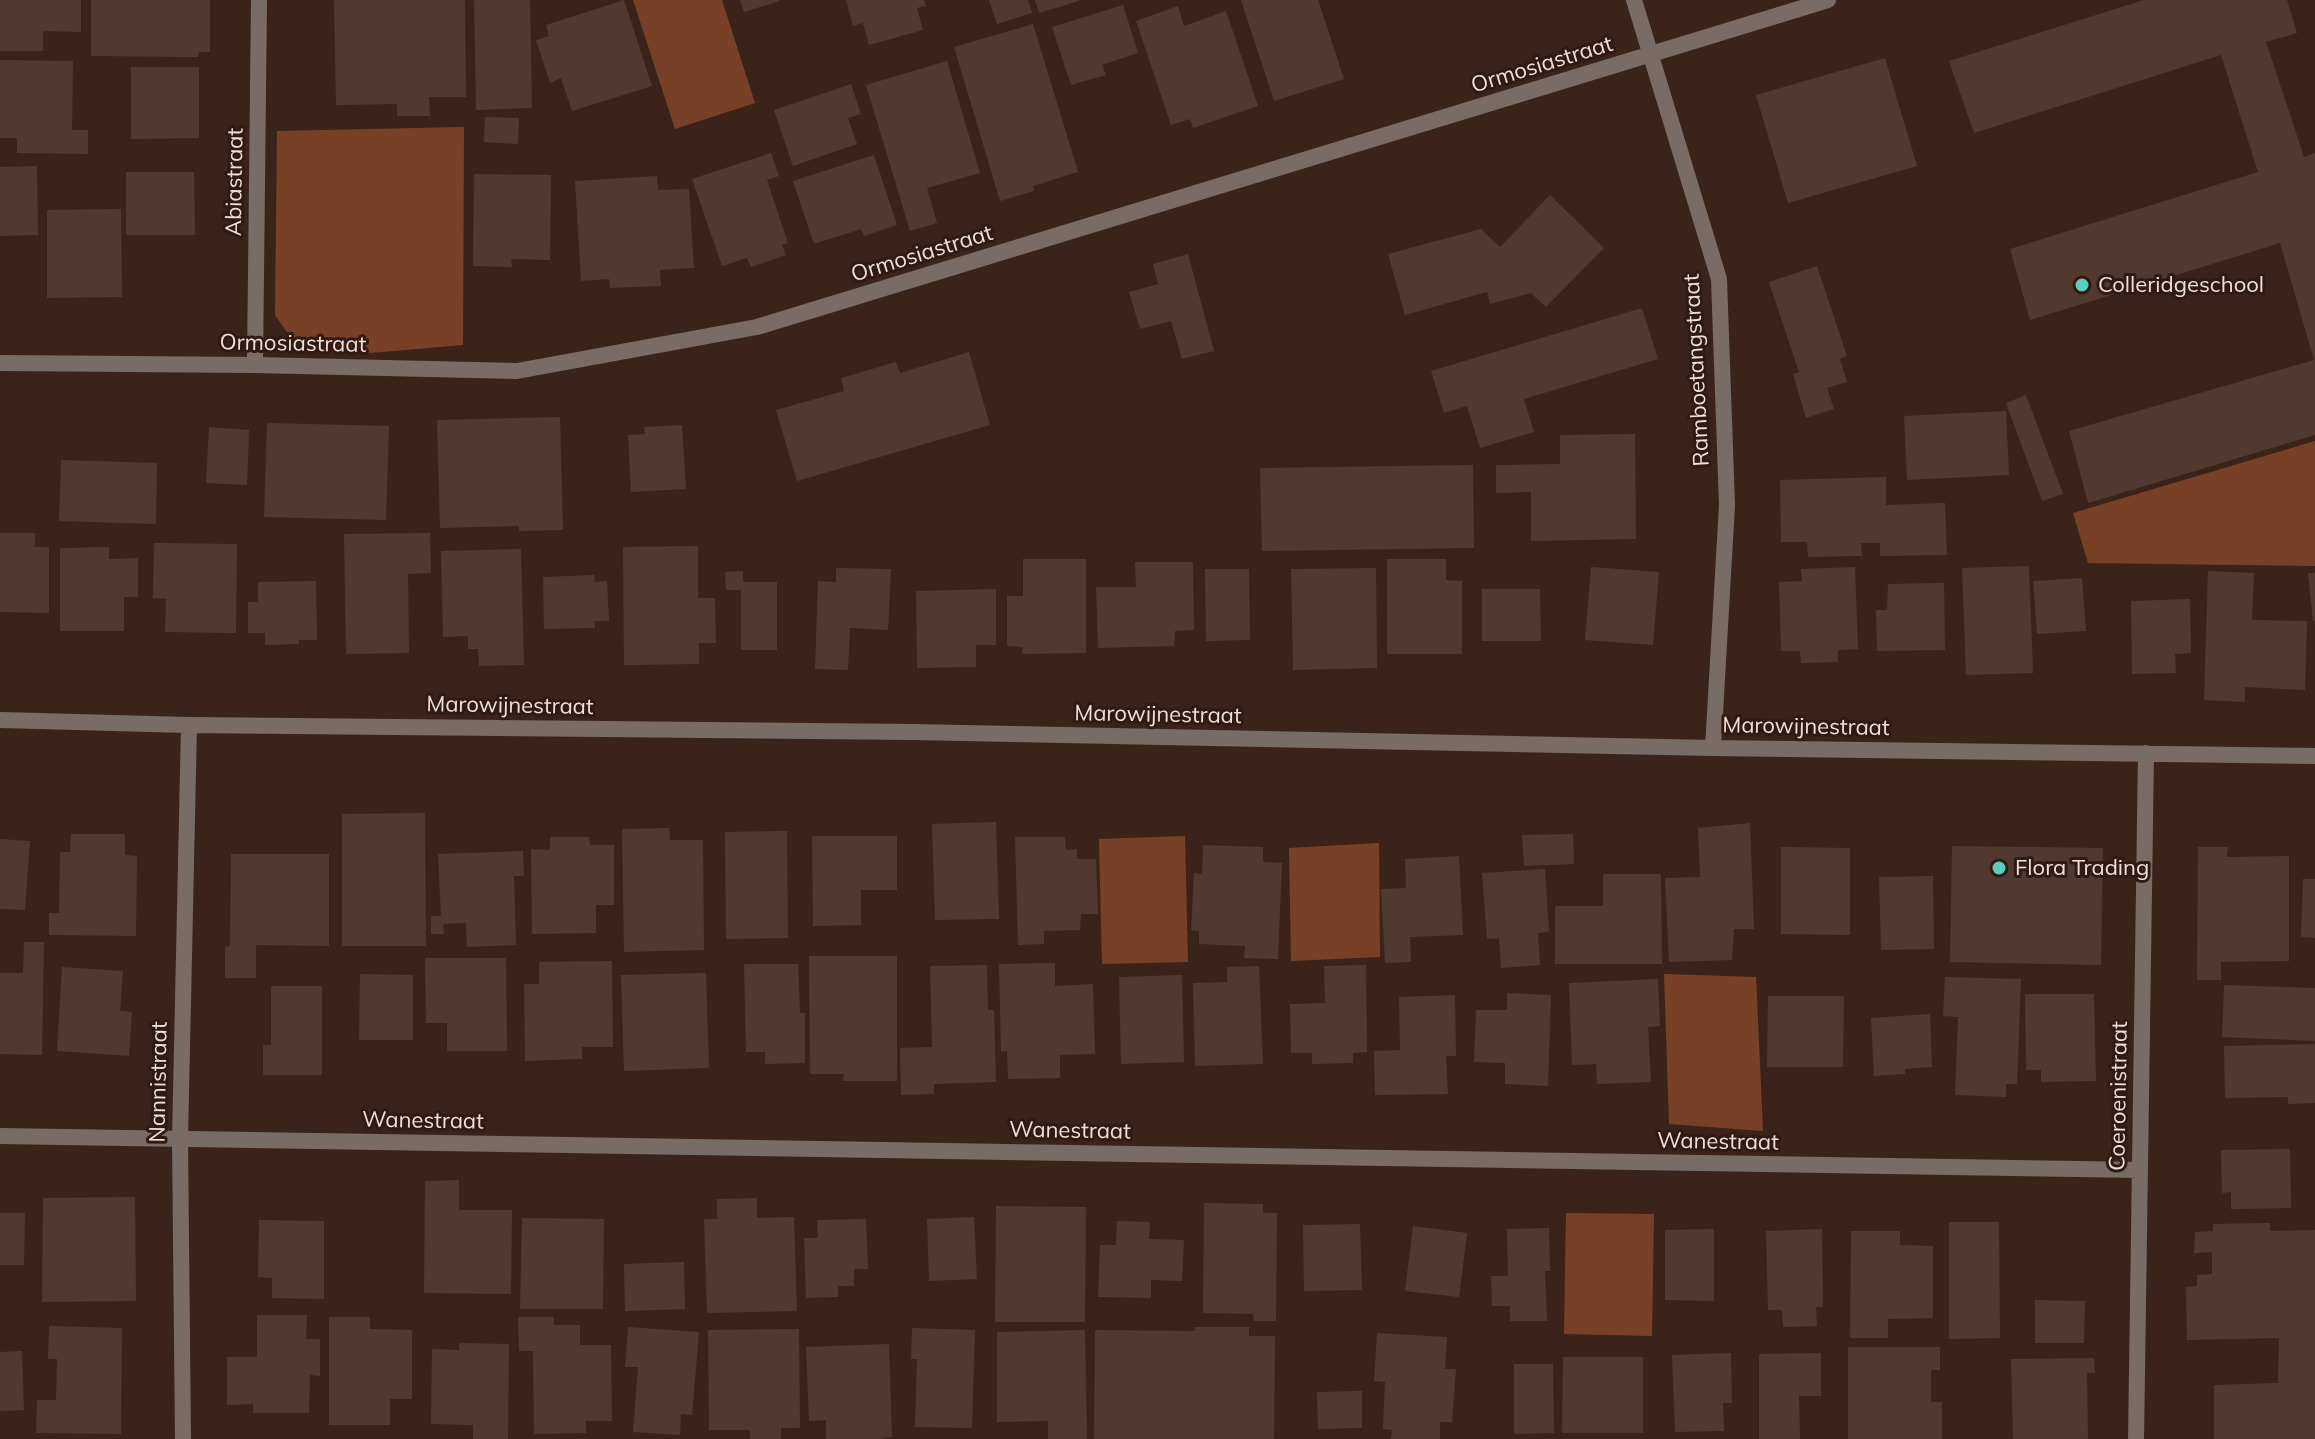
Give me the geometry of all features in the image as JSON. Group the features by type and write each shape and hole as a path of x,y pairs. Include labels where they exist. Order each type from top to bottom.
{"street":[{"name":"Abiastraat","path":"255,365 259,0"},
{"name":"Ramboetangstraat","path":"1634,0 1719,279 1727,505 1713,748"},
{"name":"Ormosiastraat","path":"0,363 517,371 757,327 1828,0"},
{"name":"Marowijnestraat","path":"0,720 189,725 929,732 1713,748 2315,756"},
{"name":"Nannistraat","path":"183,1439 180,1139 189,725"},
{"name":"Coeroenistraat","path":"2136,1439 2146,753"},
{"name":"Wanestraat","path":"0,1136 2140,1170"}],"shaded area":[{"path":"633,0 722,0 755,103 675,129"},
{"path":"464,127 463,345 370,353 300,344 275,315 277,131"},
{"path":"2315,441 2315,566 2088,563 2073,513"},
{"path":"1185,836 1188,962 1102,964 1099,839"},
{"path":"1379,843 1380,957 1291,961 1289,848"},
{"path":"1664,974 1756,977 1763,1131 1669,1124"},
{"path":"1566,1213 1654,1214 1652,1336 1564,1334"}],"building":[{"path":"0,0 81,0 81,32 43,31 43,51 0,51"},
{"path":"91,0 210,0 210,52 199,52 198,57 91,56"},
{"path":"334,0 465,0 466,97 429,97 430,116 397,116 397,104 336,105"},
{"path":"474,0 530,0 532,108 476,110"},
{"path":"624,0 652,86 572,111 561,78 550,83 536,40 549,36 546,25"},
{"path":"740,0 779,0 780,1 744,12"},
{"path":"846,0 924,0 926,6 917,8 923,30 869,45 863,23 853,26"},
{"path":"989,0 1028,0 1032,13 997,24"},
{"path":"1035,0 1079,0 1079,1 1039,13"},
{"path":"1241,0 1318,0 1344,79 1274,101"},
{"name":"Colleridgeschool","path":"2144,0 2287,0 2297,33 2266,42 2304,157 2315,153 2315,435 2088,503 2069,431 2314,360 2280,243 2030,320 2010,249 2258,172 2221,55 1974,133 1949,61"},
{"path":"1123,5 1138,53 1102,65 1106,75 1071,85 1052,27"},
{"path":"1178,6 1184,26 1226,11 1258,106 1193,128 1190,119 1171,125 1136,21"},
{"path":"1033,24 1078,172 1033,186 1034,191 1000,201 954,47"},
{"path":"1885,58 1917,166 1788,203 1756,95"},
{"path":"0,60 73,61 72,130 88,130 88,154 17,153 17,138 0,138"},
{"path":"947,61 980,173 927,188 937,223 910,231 866,85"},
{"path":"131,67 199,67 199,138 131,139"},
{"path":"851,84 861,114 848,118 857,144 793,166 774,110"},
{"path":"485,117 519,118 518,144 484,142"},
{"path":"771,153 779,176 767,180 788,243 782,245 786,255 751,267 747,258 722,266 692,179"},
{"path":"874,155 897,225 864,236 861,229 814,244 793,181"},
{"path":"37,166 38,235 0,236 0,167"},
{"path":"126,172 194,172 195,235 126,235"},
{"path":"474,174 551,175 550,260 511,259 512,267 473,266"},
{"path":"657,176 658,190 689,189 694,268 660,270 661,286 610,288 609,279 581,281 575,181"},
{"path":"1550,195 1604,248 1546,307 1531,293 1490,304 1487,292 1405,315 1388,254 1481,229 1500,247"},
{"path":"121,209 122,297 47,298 47,210"},
{"path":"1188,254 1214,351 1182,359 1171,321 1140,329 1129,292 1158,284 1153,264"},
{"path":"1817,266 1847,356 1840,359 1847,382 1827,388 1834,409 1806,418 1793,374 1799,372 1769,282"},
{"path":"1642,308 1658,359 1524,399 1534,432 1480,448 1467,406 1444,413 1431,371"},
{"path":"969,352 990,425 797,481 776,410 844,391 841,378 896,362 900,373"},
{"path":"2026,395 2063,494 2042,501 2006,403"},
{"path":"2006,411 2009,475 1907,480 1904,416"},
{"path":"560,417 563,530 519,531 519,526 440,528 437,420"},
{"path":"267,423 389,426 386,520 264,517"},
{"path":"682,425 686,489 631,492 628,435 645,434 644,427"},
{"path":"209,427 249,430 247,485 206,483"},
{"path":"1635,434 1636,539 1531,541 1531,492 1496,493 1496,465 1560,464 1560,435"},
{"path":"61,460 157,463 156,524 59,521"},
{"path":"1473,465 1474,548 1262,551 1260,468"},
{"path":"1886,477 1886,505 1945,503 1947,555 1880,556 1880,543 1861,543 1862,556 1808,557 1807,542 1781,542 1780,480"},
{"path":"0,533 35,533 35,547 49,547 49,613 0,612"},
{"path":"430,533 431,573 408,574 409,653 346,654 344,534"},
{"path":"154,543 237,544 236,633 165,632 166,599 153,598"},
{"path":"698,546 698,598 715,598 716,643 699,643 699,664 624,665 623,547"},
{"path":"109,547 109,559 138,558 138,597 124,597 124,631 60,631 60,548"},
{"path":"521,549 524,665 479,666 478,649 468,649 468,636 443,637 441,551"},
{"path":"1023,559 1086,559 1086,653 1022,654 1023,647 1007,646 1007,596 1023,596"},
{"path":"1387,559 1446,559 1446,580 1462,581 1462,654 1387,654"},
{"path":"1135,562 1193,562 1194,630 1175,631 1174,646 1098,648 1096,587 1136,587"},
{"path":"2029,566 2033,673 1966,675 1962,568"},
{"path":"1591,567 1659,572 1653,645 1585,640"},
{"path":"1855,567 1858,649 1838,650 1838,662 1801,663 1800,651 1781,651 1779,582 1802,581 1801,569"},
{"path":"836,568 891,569 888,630 850,628 848,670 815,669 818,581 836,582"},
{"path":"1376,568 1377,668 1293,670 1291,569"},
{"path":"1205,569 1249,569 1250,640 1206,641"},
{"path":"743,571 743,582 777,582 777,650 741,650 741,590 726,590 725,572"},
{"path":"2208,571 2254,573 2252,620 2307,621 2305,690 2245,687 2245,702 2204,700"},
{"path":"2308,573 2315,573 2315,621 2313,621"},
{"path":"594,575 595,582 607,581 609,621 595,621 595,628 544,629 543,577"},
{"path":"2082,578 2086,631 2037,634 2033,581"},
{"path":"316,581 317,640 265,645 265,633 248,633 248,602 258,602 258,582"},
{"path":"1944,583 1945,650 1877,651 1876,610 1887,610 1888,584"},
{"path":"996,589 996,645 976,645 976,667 917,668 916,591"},
{"path":"1482,589 1540,589 1541,641 1482,641"},
{"path":"2190,599 2191,653 2175,654 2176,673 2132,674 2131,601"},
{"path":"425,813 426,946 342,946 342,814"},
{"path":"996,822 999,919 935,920 932,824"},
{"path":"1750,823 1754,929 1734,929 1732,960 1669,962 1665,878 1700,877 1698,828"},
{"path":"669,828 670,840 703,840 704,950 624,952 622,829"},
{"path":"787,831 788,938 726,939 725,832"},
{"path":"71,834 125,834 125,855 137,856 136,936 49,935 49,913 59,913 60,852 70,852"},
{"path":"1573,834 1574,864 1524,866 1522,835"},
{"path":"812,836 897,836 897,890 861,890 861,925 813,926"},
{"path":"550,837 589,837 590,845 614,845 614,905 596,905 596,933 532,934 531,849 550,850"},
{"path":"1015,837 1065,837 1066,850 1077,849 1077,859 1096,859 1098,914 1081,914 1080,930 1044,931 1044,944 1018,945"},
{"path":"0,839 30,841 25,910 0,909"},
{"path":"1203,845 1263,847 1263,862 1282,863 1278,959 1244,958 1245,946 1199,944 1199,931 1191,930 1194,873 1202,874"},
{"path":"1952,846 2103,848 2101,965 1950,962"},
{"path":"1781,847 1850,848 1850,935 1781,934"},
{"path":"2198,847 2228,847 2227,857 2289,856 2289,961 2221,962 2221,980 2197,980"},
{"path":"523,851 524,876 514,876 516,945 467,947 466,923 443,924 444,934 431,934 431,916 441,916 438,854"},
{"path":"231,854 329,854 329,946 256,945 256,978 225,978 225,947 230,946"},
{"path":"1459,856 1463,935 1410,937 1411,962 1385,963 1381,889 1406,888 1405,859"},
{"path":"1545,869 1549,932 1538,933 1540,965 1501,968 1499,938 1487,939 1482,873"},
{"path":"1603,874 1661,874 1662,964 1555,964 1555,906 1603,906"},
{"path":"1933,876 1934,949 1881,950 1879,877"},
{"path":"2303,879 2315,879 2315,938 2301,937"},
{"path":"24,942 44,942 42,1055 0,1054 0,973 23,973"},
{"path":"809,956 897,956 897,1081 843,1081 844,1074 810,1074"},
{"path":"425,958 506,958 507,1051 447,1051 447,1023 426,1023"},
{"path":"612,961 613,1047 582,1047 582,1059 525,1061 524,984 539,984 539,962"},
{"path":"1055,963 1055,986 1093,984 1095,1054 1060,1055 1060,1078 1008,1079 1007,1051 1001,1052 999,964"},
{"path":"744,964 798,964 800,1013 805,1013 805,1063 765,1064 765,1052 746,1052"},
{"path":"987,965 988,1010 994,1010 996,1082 934,1084 934,1094 901,1095 900,1048 932,1047 930,966"},
{"path":"1366,965 1367,1052 1353,1053 1353,1063 1312,1064 1312,1053 1291,1053 1290,1004 1325,1003 1324,966"},
{"path":"1259,966 1263,1064 1195,1066 1193,983 1227,982 1227,967"},
{"path":"62,967 123,971 120,1011 132,1012 129,1056 57,1051"},
{"path":"706,973 709,1068 624,1071 621,975"},
{"path":"360,974 413,975 413,1040 359,1040"},
{"path":"1182,975 1184,1062 1121,1064 1119,977"},
{"path":"1945,977 2021,979 2017,1084 2006,1084 2006,1097 1955,1095 1958,1017 1943,1016"},
{"path":"1658,979 1660,1026 1648,1027 1651,1082 1597,1084 1596,1064 1572,1065 1569,983"},
{"path":"2224,985 2315,988 2315,1041 2222,1037"},
{"path":"271,986 322,986 322,1075 263,1075 263,1045 271,1045"},
{"path":"1507,993 1551,995 1548,1086 1505,1084 1505,1063 1474,1062 1476,1010 1507,1010"},
{"path":"2025,994 2094,994 2096,1081 2041,1082 2041,1070 2026,1070"},
{"path":"1455,995 1456,1056 1446,1056 1448,1094 1375,1095 1374,1051 1400,1050 1399,997"},
{"path":"1768,996 1844,996 1843,1067 1767,1067"},
{"path":"1930,1014 1932,1067 1905,1069 1905,1074 1874,1076 1871,1018"},
{"path":"2315,1044 2315,1103 2288,1104 2288,1097 2225,1098 2224,1046"},
{"path":"2290,1149 2291,1208 2231,1209 2231,1192 2222,1193 2221,1150"},
{"path":"459,1180 459,1210 512,1210 511,1294 424,1293 425,1181"},
{"path":"135,1197 136,1301 42,1302 43,1198"},
{"path":"757,1198 757,1218 794,1217 797,1311 707,1313 704,1219 717,1219 717,1199"},
{"path":"1204,1203 1263,1204 1263,1213 1277,1213 1276,1321 1254,1321 1253,1314 1203,1313"},
{"path":"996,1206 1086,1207 1085,1322 995,1322"},
{"path":"0,1213 25,1213 24,1265 0,1265"},
{"path":"974,1217 977,1279 929,1281 927,1219"},
{"path":"522,1218 604,1219 603,1309 520,1309"},
{"path":"866,1219 868,1269 854,1269 854,1286 838,1286 838,1297 806,1298 804,1238 818,1238 817,1220"},
{"path":"259,1220 324,1221 324,1299 272,1298 272,1278 258,1277"},
{"path":"1117,1221 1150,1222 1149,1239 1184,1240 1182,1281 1151,1280 1151,1298 1098,1297 1100,1245 1116,1245"},
{"path":"1949,1222 1999,1222 2000,1338 1949,1339"},
{"path":"2270,1223 2270,1231 2315,1230 2315,1439 2214,1439 2214,1385 2278,1383 2279,1338 2187,1340 2186,1287 2197,1286 2197,1275 2212,1274 2212,1252 2194,1253 2195,1232 2213,1231 2213,1224"},
{"path":"1360,1224 1362,1290 1304,1291 1303,1225"},
{"path":"1413,1226 1467,1233 1459,1297 1405,1291"},
{"path":"1549,1228 1550,1271 1545,1271 1547,1321 1510,1321 1510,1306 1492,1306 1491,1276 1508,1276 1507,1229"},
{"path":"1714,1229 1714,1301 1665,1300 1665,1230"},
{"path":"1822,1229 1823,1307 1816,1307 1817,1326 1783,1327 1782,1310 1768,1310 1766,1231"},
{"path":"1851,1231 1900,1231 1900,1245 1933,1246 1933,1318 1888,1319 1888,1338 1850,1338"},
{"path":"684,1262 685,1309 625,1311 624,1264"},
{"path":"2035,1300 2085,1301 2084,1343 2035,1343"},
{"path":"257,1315 307,1315 306,1339 320,1339 320,1376 310,1375 309,1413 253,1413 253,1404 227,1405 227,1357 257,1357"},
{"path":"329,1317 370,1317 370,1329 412,1330 412,1399 390,1399 390,1425 329,1425"},
{"path":"518,1317 554,1317 554,1325 580,1325 580,1345 611,1345 612,1421 586,1421 586,1433 534,1434 533,1351 519,1351"},
{"path":"49,1326 122,1328 121,1434 36,1433 37,1400 56,1400 57,1359 48,1359"},
{"path":"628,1327 699,1332 692,1415 681,1414 680,1435 633,1432 638,1367 625,1367"},
{"path":"1195,1327 1249,1327 1249,1336 1275,1336 1274,1439 1094,1439 1095,1330 1195,1331"},
{"path":"912,1328 975,1330 972,1428 915,1427 917,1359 911,1359"},
{"path":"799,1329 800,1428 781,1428 781,1439 750,1439 750,1430 709,1430 708,1330"},
{"path":"1085,1330 1087,1439 1048,1439 1048,1421 997,1422 997,1332"},
{"path":"1377,1333 1447,1337 1445,1369 1456,1369 1452,1422 1440,1422 1440,1439 1391,1439 1392,1430 1383,1429 1385,1382 1374,1381"},
{"path":"459,1343 509,1344 508,1439 473,1439 473,1425 431,1424 432,1349 459,1350"},
{"path":"889,1344 892,1437 826,1439 826,1420 809,1421 806,1347"},
{"path":"1848,1347 1940,1347 1940,1370 1931,1370 1931,1402 1942,1402 1942,1439 1848,1439"},
{"path":"22,1351 24,1410 0,1411 0,1352"},
{"path":"1731,1353 1732,1403 1723,1403 1724,1431 1675,1432 1672,1355"},
{"path":"1821,1353 1821,1396 1799,1396 1800,1439 1759,1439 1759,1354"},
{"path":"1563,1357 1643,1357 1643,1433 1562,1433"},
{"path":"2094,1358 2095,1373 2087,1373 2088,1439 2013,1439 2011,1359"},
{"path":"1514,1364 1553,1364 1554,1433 1514,1434"},
{"path":"1362,1391 1362,1428 1318,1429 1317,1392"}],"place":[{"name":"Colleridgeschool","path":"2082,285"},
{"name":"Flora Trading","path":"1999,868"}]}
